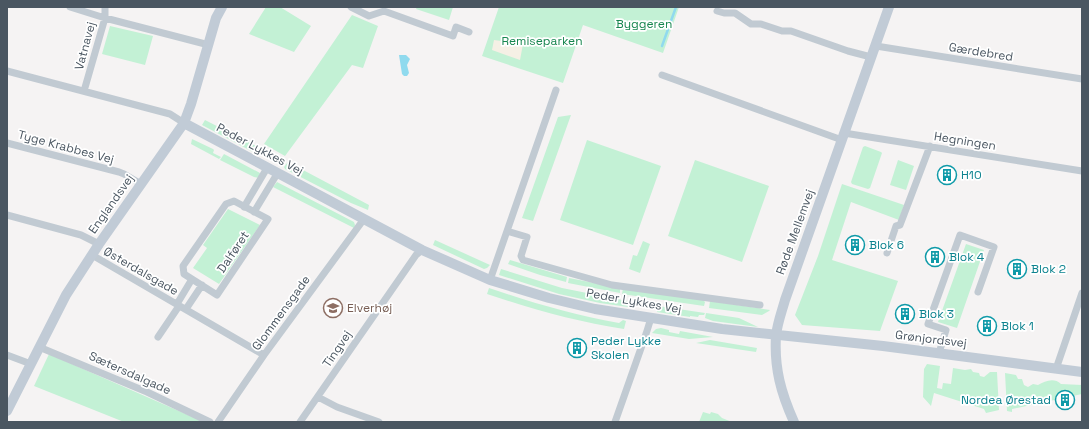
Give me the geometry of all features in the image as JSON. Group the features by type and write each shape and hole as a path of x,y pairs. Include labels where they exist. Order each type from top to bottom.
{"street":[{"path":"70,7 105,18 209,45"},
{"name":"Vatnavej","path":"84,91 105,18 105,7"},
{"name":"Englandsvej","path":"7,412 66,295 99,244 184,123 216,18 222,7"},
{"path":"351,7 369,16 384,11 453,36 456,27 469,32"},
{"name":"Røde Mellemvej","path":"794,422 779,384 776,367 776,334 785,300 889,7"},
{"path":"717,11 724,14 735,14 751,24 761,24 782,32 791,31 848,51 872,56"},
{"name":"Gærdebred","path":"876,46 1082,79"},
{"name":"Peder Lykkes Vej","path":"7,71 170,114 277,174 422,250 490,280 550,298 595,309 722,329 776,334"},
{"path":"662,75 843,137"},
{"path":"490,280 556,90"},
{"name":"Hegningen","path":"843,137 930,146 1082,171"},
{"name":"Tyge Krabbes Vej","path":"7,143 119,172 141,184"},
{"path":"887,253 896,226 900,225 930,146"},
{"path":"244,207 267,168"},
{"path":"254,212 277,174"},
{"name":"Dalføret","path":"234,201 254,212 268,219 217,295 184,274 183,266 226,204 234,201"},
{"path":"7,215 81,235 99,244"},
{"name":"Glommensgade","path":"218,422 264,355 364,219"},
{"name":"Peder Lykkes Vej","path":"507,231 527,237 520,256 523,260 537,265 612,285 760,305"},
{"path":"938,353 946,330 928,324 960,235 994,247 978,292"},
{"name":"Tingvej","path":"300,422 416,255 422,250"},
{"name":"Østerdalsgade","path":"92,255 264,355"},
{"path":"181,306 192,279"},
{"path":"181,306 202,285"},
{"path":"1056,369 1082,293"},
{"name":"Østerdalsgade","path":"158,337 181,306"},
{"path":"615,422 646,334 650,318"},
{"name":"Grønjordsvej","path":"776,334 1082,372"},
{"name":"Sætersdalgade","path":"39,347 147,392 210,422"},
{"path":"7,355 31,364"},
{"path":"318,397 337,407 380,422"}],"green space":[{"path":"266,7 280,7 311,26 294,52 249,34"},
{"path":"417,7 453,7 449,20 416,9"},
{"name":"Remiseparken","path":"499,7 679,7 663,53 583,25 563,83 482,56"},
{"path":"352,15 378,26 363,68 352,65 285,156 264,144"},
{"path":"110,26 153,36 145,65 102,54"},
{"path":"571,115 533,221 522,218 558,117"},
{"path":"205,120 256,146 256,151 253,152 202,125"},
{"path":"192,139 213,149 213,153 221,157 219,159 191,144"},
{"path":"587,140 661,166 633,245 560,220"},
{"path":"865,146 882,153 870,188 868,189 852,184 851,182 863,147"},
{"path":"224,154 260,173 259,178 220,160"},
{"path":"695,160 769,186 742,262 668,236"},
{"path":"898,160 914,166 906,190 890,185"},
{"path":"288,162 369,205 368,210 351,203 285,169 284,167"},
{"path":"277,182 354,222 354,228 273,187"},
{"path":"842,184 904,205 899,220 851,202 832,260 898,281 880,331 802,325 795,315 818,256"},
{"path":"228,209 260,225 219,284 193,268 207,248 203,245"},
{"path":"435,240 490,265 484,269 433,245"},
{"path":"643,241 650,244 640,273 629,269 633,255 637,256"},
{"path":"966,244 984,250 957,328 938,322"},
{"path":"510,260 567,277 566,282 508,264"},
{"path":"501,269 562,288 627,301 628,307 600,303 559,294 499,275"},
{"path":"569,278 620,288 620,293 568,283"},
{"path":"489,288 538,304 586,316 619,323 623,320 626,321 624,329 572,319 521,305 487,294"},
{"path":"623,288 703,300 705,302 704,306 622,294"},
{"path":"710,301 770,310 762,315 709,308"},
{"path":"658,306 705,313 704,315 699,315 698,317 690,317 657,312"},
{"path":"706,313 739,318 758,327 713,321 705,318"},
{"path":"661,328 669,330 669,332 679,334 680,331 713,337 689,339 652,333 656,329"},
{"path":"710,340 757,348 756,352 696,343"},
{"path":"49,354 204,422 124,422 34,386"},
{"path":"927,364 940,366 937,388 942,389 943,383 951,384 953,368 965,370 971,369 973,372 979,373 980,376 984,377 990,372 997,372 999,410 986,413 984,409 934,393 931,406 923,397 924,369"},
{"path":"1005,373 1016,375 1018,379 1022,379 1024,385 1028,387 1033,384 1038,385 1052,380 1061,384 1082,385 1082,394 1012,409 1012,412 1007,411"},
{"path":"703,412 718,414 722,418 732,422 699,422"}],"sand":[{"path":"494,40 523,44 520,60 492,50"}],"water":[{"path":"399,55 406,55 410,59 407,65 409,73 407,76 402,74"}],"waterway":[{"path":"662,46 676,7"}],"place":[{"name":"H10","path":"947,175"},
{"name":"Blok 6","path":"855,245"},
{"name":"Blok 4","path":"935,257"},
{"name":"Blok 2","path":"1017,269"},
{"name":"Elverhøj","path":"333,308"},
{"name":"Blok 3","path":"905,314"},
{"name":"Blok 1","path":"987,326"},
{"name":"Peder Lykke Skolen","path":"577,348"},
{"name":"Nordea Ørestad","path":"1065,400"}],"park label":[{"name":"Byggeren","path":"644,24"}]}
